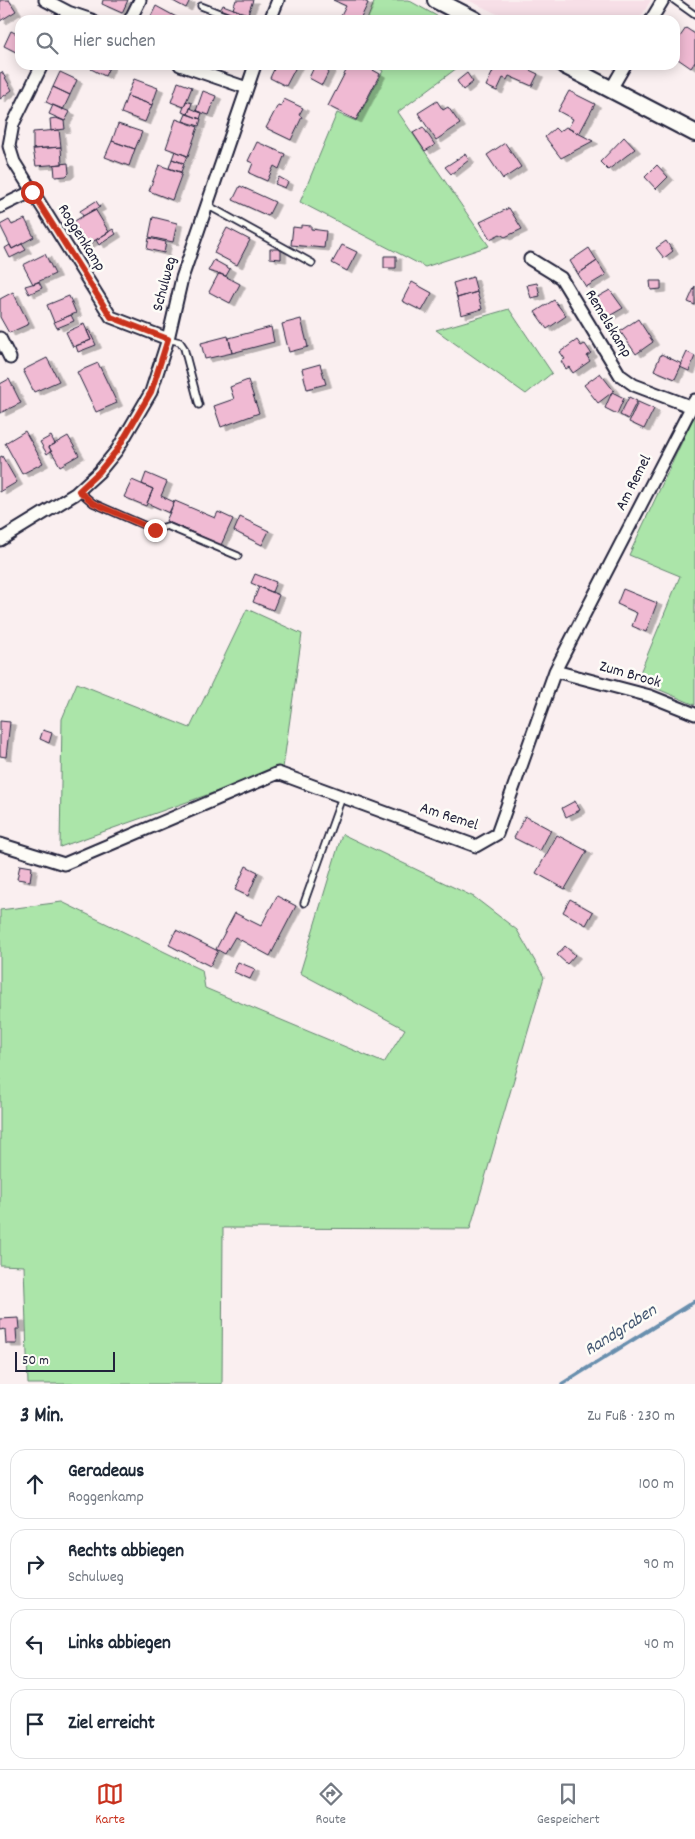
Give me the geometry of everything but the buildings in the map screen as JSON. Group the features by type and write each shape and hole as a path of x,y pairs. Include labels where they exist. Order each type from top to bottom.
{"main road":[{"path":"436,0 465,15"},
{"path":"574,70 695,133"}],"street":[{"path":"45,0 65,15"},
{"path":"132,15 140,0"},
{"path":"272,15 278,0"},
{"path":"654,15 663,0"},
{"name":"Roggenkamp","path":"40,70 4,143 32,192 111,317 168,339"},
{"path":"195,70 247,88"},
{"name":"Schulweg","path":"0,540 79,491 107,463 151,392 168,339 182,278 253,70"},
{"path":"612,89 622,70"},
{"path":"0,206 32,192"},
{"name":"Remelskamp","path":"530,259 561,278 620,375 634,385 693,404"},
{"path":"0,338 10,358"},
{"name":"Am Remel","path":"0,844 64,864 278,773 476,846 497,834 555,671 693,404"},
{"name":"Zum Brook","path":"555,671 650,696 695,714"}],"lane":[{"path":"674,0 695,14"},
{"path":"201,6 224,15"},
{"path":"207,205 312,263"},
{"path":"168,339 180,342 184,348 199,404"},
{"path":"79,491 93,503 155,530 167,526 238,556"},
{"path":"304,903 342,797"}],"shaded area":[{"path":"468,0 651,0 642,15 500,15"}],"green space":[{"path":"375,0 408,0 435,15 369,15"},
{"path":"382,70 454,70 398,112 489,246 425,267 300,202 337,113 356,121 383,71"},
{"path":"509,309 552,373 526,394 436,330"},
{"path":"695,414 695,705 637,680 680,576 629,555"},
{"path":"247,609 302,634 283,768 60,847 62,719 77,683 190,728"},
{"path":"342,834 474,897 517,930 544,977 470,1229 223,1228 222,1384 28,1384 24,1266 0,1265 0,910 62,902 202,970 205,988 384,1063 405,1029 300,973"}],"waterway":[{"name":"Randgraben","path":"562,1384 695,1301"}],"route":[{"path":"32,192 111,317 168,339 151,392 117,450 99,472 79,491 93,503 155,530"}]}
